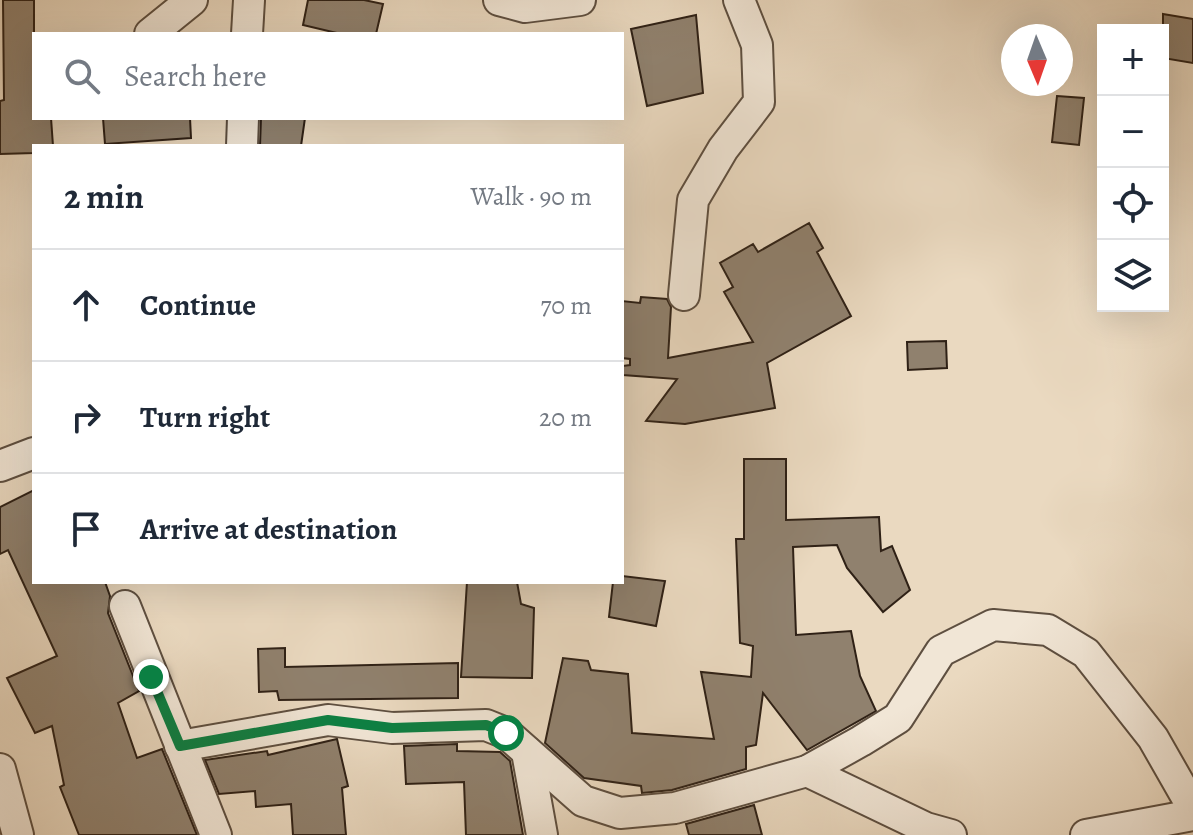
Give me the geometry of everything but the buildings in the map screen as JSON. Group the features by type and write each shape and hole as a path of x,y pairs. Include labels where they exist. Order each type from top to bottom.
{"street":[{"path":"152,32 192,0"},
{"path":"247,32 249,0"},
{"path":"515,2 580,0"},
{"path":"684,295 693,200 723,149 759,102 757,45 739,0"},
{"path":"242,144 243,120"},
{"path":"0,466 32,454"},
{"path":"125,606 216,835"},
{"path":"180,746 328,720 392,728 486,725 506,733 583,801 620,813 675,808 807,771 898,718 941,651 993,625 1048,630 1086,653 1153,738 1193,808"},
{"path":"527,752 542,835"},
{"path":"0,769 18,835"},
{"path":"807,771 926,828 951,835"},
{"path":"1086,835 1193,815"}],"route":[{"path":"151,677 180,746 328,720 392,728 486,725 506,733"}]}
